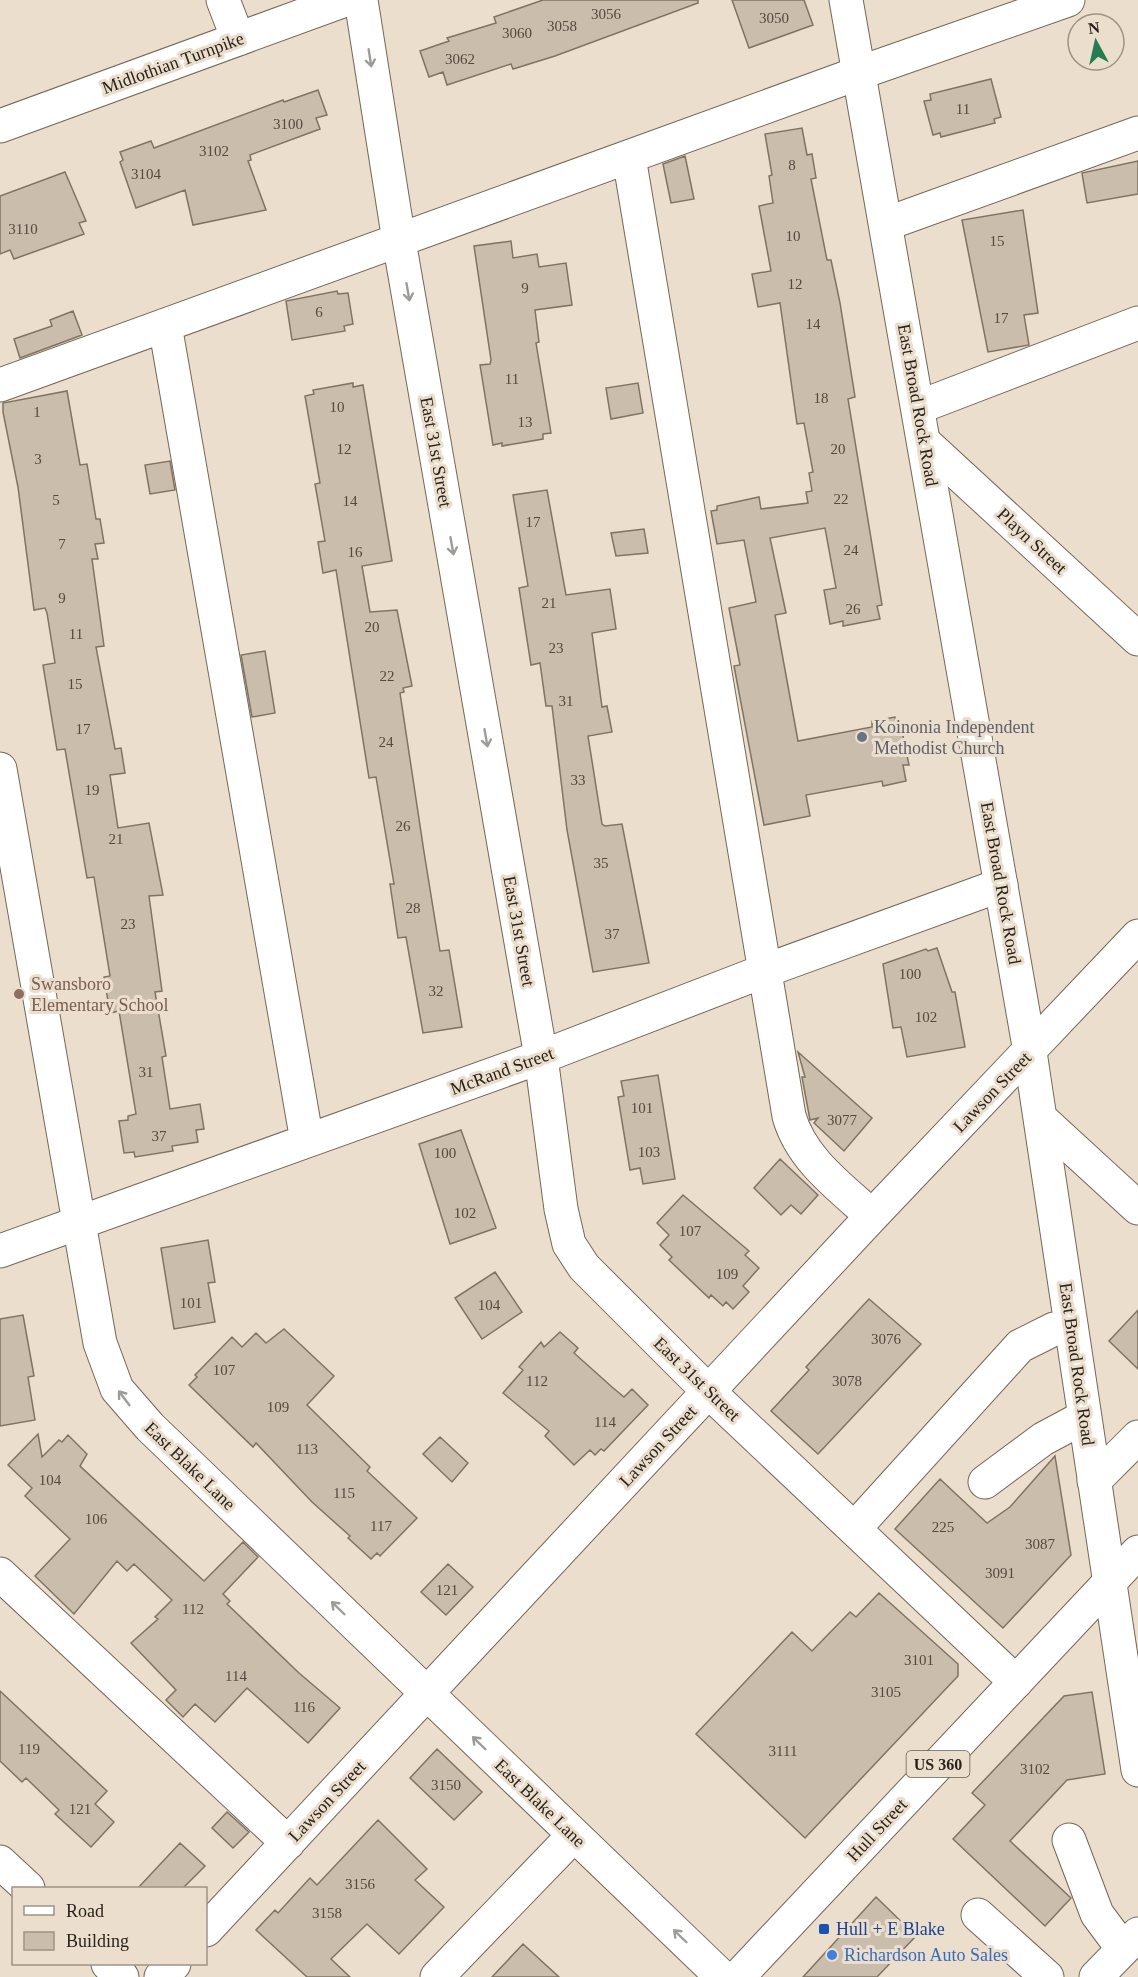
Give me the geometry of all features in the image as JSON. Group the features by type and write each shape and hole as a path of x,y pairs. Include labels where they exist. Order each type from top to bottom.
{"street":[{"path":"223,0 238,39"},
{"name":"Midlothian Turnpike","path":"0,126 345,0"},
{"name":"East 31st Street","path":"361,0 399,242 541,1057 561,1209 569,1244 584,1267 709,1392 1016,1682"},
{"name":"East Broad Rock Road","path":"846,0 1030,1052 1108,1583 1138,1770"},
{"path":"0,385 399,242 859,73 1068,0"},
{"path":"886,224 1138,133"},
{"path":"629,157 764,971 795,1136 829,1177 872,1216"},
{"path":"919,407 1138,323"},
{"path":"165,325 307,1141"},
{"name":"Playn Street","path":"925,443 1138,639"},
{"name":"East Blake Lane","path":"0,769 77,1223 100,1343 117,1389 150,1427 722,1977"},
{"name":"McRand Street","path":"0,1251 541,1057 764,971 1001,885"},
{"name":"Lawson Street","path":"207,1929 872,1216 1138,936"},
{"path":"1041,1119 1138,1208"},
{"path":"854,1529 1020,1346 1054,1329 1071,1328"},
{"path":"985,1482 1043,1439 1084,1417"},
{"path":"1094,1481 1138,1437"},
{"name":"Hull Street","path":"738,1977 1138,1552"},
{"path":"0,1574 288,1843"},
{"path":"438,1977 574,1835"},
{"path":"1069,1840 1097,1914 1130,1941 1096,1977"},
{"path":"0,1862 27,1887"},
{"path":"978,1915 1047,1977"},
{"path":"109,1965 122,1977"},
{"path":"161,1977 173,1965"}],"building":[{"path":"543,0 698,0 698,3 555,56 513,69 511,64 447,85 443,72 429,77 420,51 449,41 447,38 496,23 494,17"},
{"path":"732,0 804,0 813,25 749,48"},
{"path":"991,79 1001,117 994,119 995,123 941,137 940,133 933,135 924,101 931,100 930,94"},
{"path":"318,90 327,115 316,118 320,129 250,155 251,160 248,161 266,210 193,225 185,190 136,208 120,162 123,160 120,152 151,141 154,148 283,100 284,102"},
{"path":"802,128 807,155 812,154 816,178 811,179 827,260 831,260 840,303 855,397 848,399 882,605 877,606 880,619 843,626 843,621 830,624 824,590 836,588 825,528 770,538 786,613 775,615 798,741 872,727 872,721 895,717 897,732 902,731 909,765 903,765 906,781 883,786 882,781 806,795 810,816 764,825 734,666 740,665 729,608 756,602 744,540 717,544 711,511 717,510 717,506 759,497 761,509 808,503 806,492 812,491 809,473 813,472 804,423 797,424 780,303 758,307 752,274 771,271 759,206 773,203 769,176 772,175 765,134"},
{"path":"685,156 694,199 671,203 663,164"},
{"path":"1138,161 1138,194 1087,203 1082,173"},
{"path":"65,172 86,221 79,223 84,234 14,259 10,250 0,254 0,196"},
{"path":"1023,210 1038,313 1024,315 1029,345 988,352 962,220"},
{"path":"511,241 513,258 537,254 539,267 566,263 572,305 535,310 539,342 536,343 551,433 543,434 543,439 502,446 502,443 493,445 480,365 490,364 491,360 474,246"},
{"path":"337,291 338,294 348,293 353,324 344,326 345,331 292,340 286,301"},
{"path":"73,311 82,335 20,358 14,339 52,326 50,320"},
{"path":"353,383 353,387 363,385 392,561 362,566 370,612 397,610 412,686 403,688 404,692 400,693 424,852 440,951 449,950 462,1027 423,1033 406,937 398,938 390,884 394,884 376,777 369,778 336,570 323,573 318,542 325,541 315,484 320,483 305,396 314,394 313,390"},
{"path":"638,383 643,413 611,419 606,388"},
{"path":"67,391 80,465 87,464 96,519 100,519 104,543 95,544 98,559 92,559 104,646 96,647 115,749 121,748 125,773 110,775 118,828 149,823 163,895 149,896 162,991 155,992 166,1056 162,1057 170,1109 200,1104 204,1129 196,1130 198,1142 172,1146 173,1151 135,1157 134,1152 124,1153 119,1121 128,1120 128,1116 136,1114 119,1011 110,1013 104,977 110,976 94,877 87,878 65,749 57,750 43,665 55,663 47,613 45,608 34,610 18,487 3,412 3,403"},
{"path":"170,461 175,490 150,494 145,465"},
{"path":"547,490 566,595 610,589 616,629 592,633 602,707 607,706 612,732 588,736 602,824 605,826 622,824 649,963 593,972 567,830 552,706 546,706 540,663 531,665 519,588 528,586 513,495"},
{"path":"644,529 648,553 616,556 611,533"},
{"path":"265,651 275,713 252,717 241,655"},
{"path":"937,948 952,992 955,992 965,1047 907,1057 901,1027 893,1028 883,964 926,949 928,951"},
{"path":"798,1052 872,1118 844,1151 814,1123 818,1118 810,1120 802,1077 805,1077"},
{"path":"658,1075 675,1179 643,1184 640,1168 630,1170 618,1097 624,1096 621,1081"},
{"path":"461,1130 496,1228 450,1244 419,1144"},
{"path":"780,1159 818,1195 801,1214 791,1205 781,1215 754,1188"},
{"path":"683,1195 749,1251 745,1255 759,1268 743,1286 749,1292 733,1309 726,1302 723,1306 711,1295 709,1298 669,1260 672,1257 660,1245 669,1235 657,1223"},
{"path":"208,1240 215,1282 208,1283 215,1322 174,1329 161,1248"},
{"path":"495,1272 522,1312 482,1339 455,1298"},
{"path":"869,1299 921,1344 818,1454 771,1411 809,1370 806,1367"},
{"path":"1138,1310 1138,1369 1109,1341"},
{"path":"23,1315 34,1376 28,1377 35,1420 0,1426 0,1319"},
{"path":"284,1329 334,1376 307,1405 370,1467 367,1471 417,1518 380,1556 377,1553 371,1559 256,1443 253,1447 189,1385 197,1377 195,1375 232,1337 242,1347 256,1333 266,1343"},
{"path":"560,1332 578,1348 574,1353 624,1397 632,1389 648,1405 604,1451 601,1449 595,1455 590,1450 574,1465 545,1436 549,1431 503,1393 523,1370 519,1367 541,1342 544,1347"},
{"path":"38,1434 42,1457 59,1440 62,1442 68,1435 87,1454 80,1466 204,1581 243,1542 258,1557 223,1594 230,1601 227,1604 299,1673 340,1708 308,1743 247,1688 215,1722 195,1704 183,1717 166,1700 176,1690 131,1643 158,1619 155,1617 172,1600 134,1564 127,1571 117,1561 74,1614 35,1576 70,1539 25,1496 32,1488 8,1465"},
{"path":"440,1437 468,1463 452,1482 423,1454"},
{"path":"1055,1456 1071,1555 1003,1628 895,1529 940,1479 987,1523 1010,1507"},
{"path":"448,1564 473,1587 446,1615 421,1592"},
{"path":"879,1593 958,1664 958,1676 805,1838 696,1734 792,1632 812,1651 850,1612 856,1617"},
{"path":"0,1691 107,1791 95,1804 114,1822 91,1847 55,1814 59,1810 26,1778 22,1782 0,1761"},
{"path":"1092,1692 1105,1774 1067,1780 1010,1841 1071,1898 1045,1926 953,1839 985,1805 972,1793 1064,1696"},
{"path":"437,1749 482,1792 454,1820 410,1778"},
{"path":"227,1812 249,1832 233,1848 212,1828"},
{"path":"378,1820 427,1869 415,1880 444,1907 399,1954 367,1924 331,1959 350,1977 307,1977 256,1930 275,1910 278,1913 310,1878 317,1885"},
{"path":"180,1843 205,1866 184,1887 139,1887"},
{"path":"876,1897 916,1936 877,1977 803,1977"},
{"path":"523,1944 559,1977 492,1977"}],"place":[{"name":"Koinonia Independent Methodist Church","path":"862,737"},
{"name":"Swansboro Elementary School","path":"19,994"},
{"name":"Hull + E Blake","path":"824,1929"},
{"name":"Richardson Auto Sales","path":"832,1955"}]}
